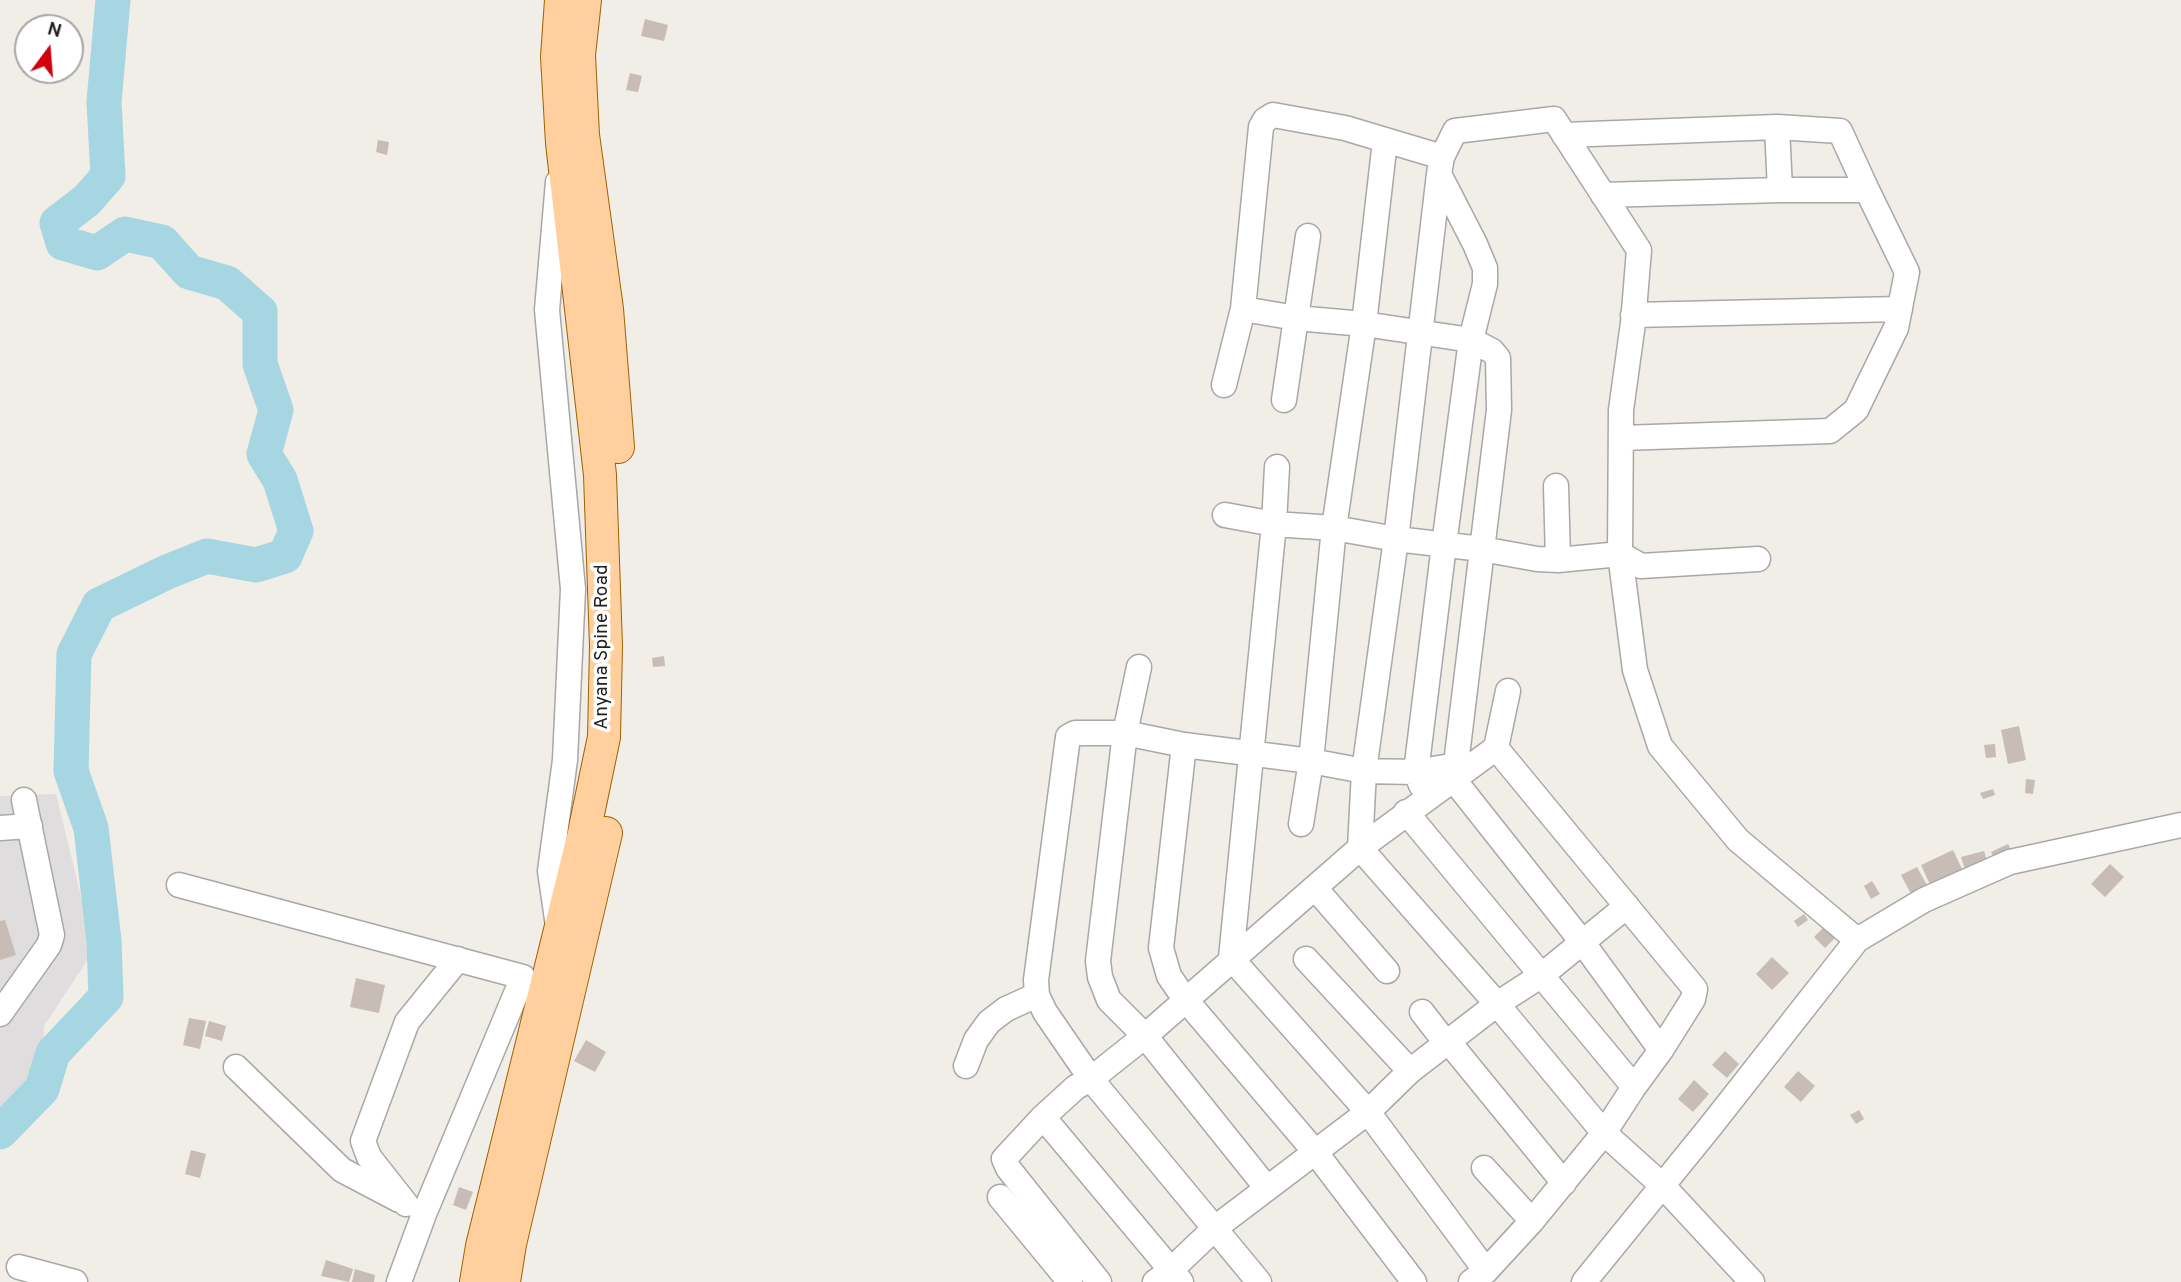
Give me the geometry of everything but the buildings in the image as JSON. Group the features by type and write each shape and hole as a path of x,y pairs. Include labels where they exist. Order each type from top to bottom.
{"main road":[{"name":"Anyana Spine Road","path":"476,1282 482,1246 584,832 604,737 606,646 600,475 562,143 557,57 561,0"},
{"name":"Anyana Spine Road","path":"504,1282 513,1230 607,830 624,737 628,641 620,474 607,309 583,135 579,55 585,0"}],"street":[{"path":"1224,385 1243,309 1261,127 1265,120 1273,115 1345,128 1385,141 1441,165 1485,268 1485,285 1471,340 1416,772 1416,805 1542,975 1634,1087"},
{"path":"1752,1282 1663,1186 1604,1133 1497,1004 1360,848 1364,771 1396,539 1419,331 1441,165 1455,131 1554,119 1639,250 1621,410 1620,554 1636,670 1660,746 1738,840 1857,940"},
{"path":"1564,135 1777,127 1840,131 1907,272 1896,328 1856,410 1830,431 1621,439"},
{"path":"1777,127 1780,190"},
{"path":"1301,824 1311,761 1334,528 1364,324 1385,141"},
{"path":"1603,195 1867,190"},
{"path":"1284,400 1308,236"},
{"path":"1243,309 1471,340 1492,351 1498,358 1499,410 1455,772 1661,1050"},
{"path":"1633,315 1900,309"},
{"path":"1276,467 1274,524 1231,958 1368,1112 1479,1277 1532,1221 1604,1133 1661,1050 1693,999 1695,989 1496,748"},
{"path":"1556,486 1558,560"},
{"path":"1225,515 1274,524 1334,528 1537,559 1558,560 1620,554 1641,566 1758,559"},
{"path":"1139,667 1125,733 1098,961 1100,977 1109,1000 1145,1036 1266,1187"},
{"path":"1099,1282 1008,1168 1004,1159 1043,1117 1076,1087 1091,1079 1145,1036 1231,958 1360,848 1455,772 1496,748 1508,691"},
{"path":"1259,1282 1091,1079 1045,1012 1037,995 1037,969 1068,737 1075,733 1125,733 1184,745 1311,761 1364,771 1455,772"},
{"path":"1184,745 1161,948 1169,976 1185,999 1317,1153 1414,1282"},
{"path":"0,1014 49,945 52,935 24,800"},
{"path":"1584,1282 1857,940 1924,900 2010,862 2181,825"},
{"path":"0,828 30,826"},
{"path":"179,885 523,977 415,1209 399,1282"},
{"path":"1315,888 1387,971"},
{"path":"1043,1117 1169,1278 1215,1228 1266,1187 1317,1153 1368,1112 1410,1071 1497,1004 1542,975 1627,906"},
{"path":"415,1209 369,1157 363,1141 407,1022 458,959"},
{"path":"1306,959 1410,1071"},
{"path":"966,1066 976,1040 989,1022 1006,1009 1037,995"},
{"path":"1422,1012 1564,1183"},
{"path":"236,1067 342,1170 415,1209"},
{"path":"1484,1168 1532,1221"},
{"path":"1000,1197 1070,1282"},
{"path":"19,1267 75,1282"}],"shaded area":[{"path":"56,794 94,950 44,1026 43,1079 0,1120 0,796"}],"waterway":[{"path":"0,1132 42,1089 53,1053 106,997 104,941 91,828 71,771 74,654 99,605 207,556 256,565 285,556 296,531 280,480 264,454 276,410 260,364 260,312 227,283 189,272 162,242 125,234 97,253 63,243 57,223 87,200 108,176 104,102 113,0"}]}
